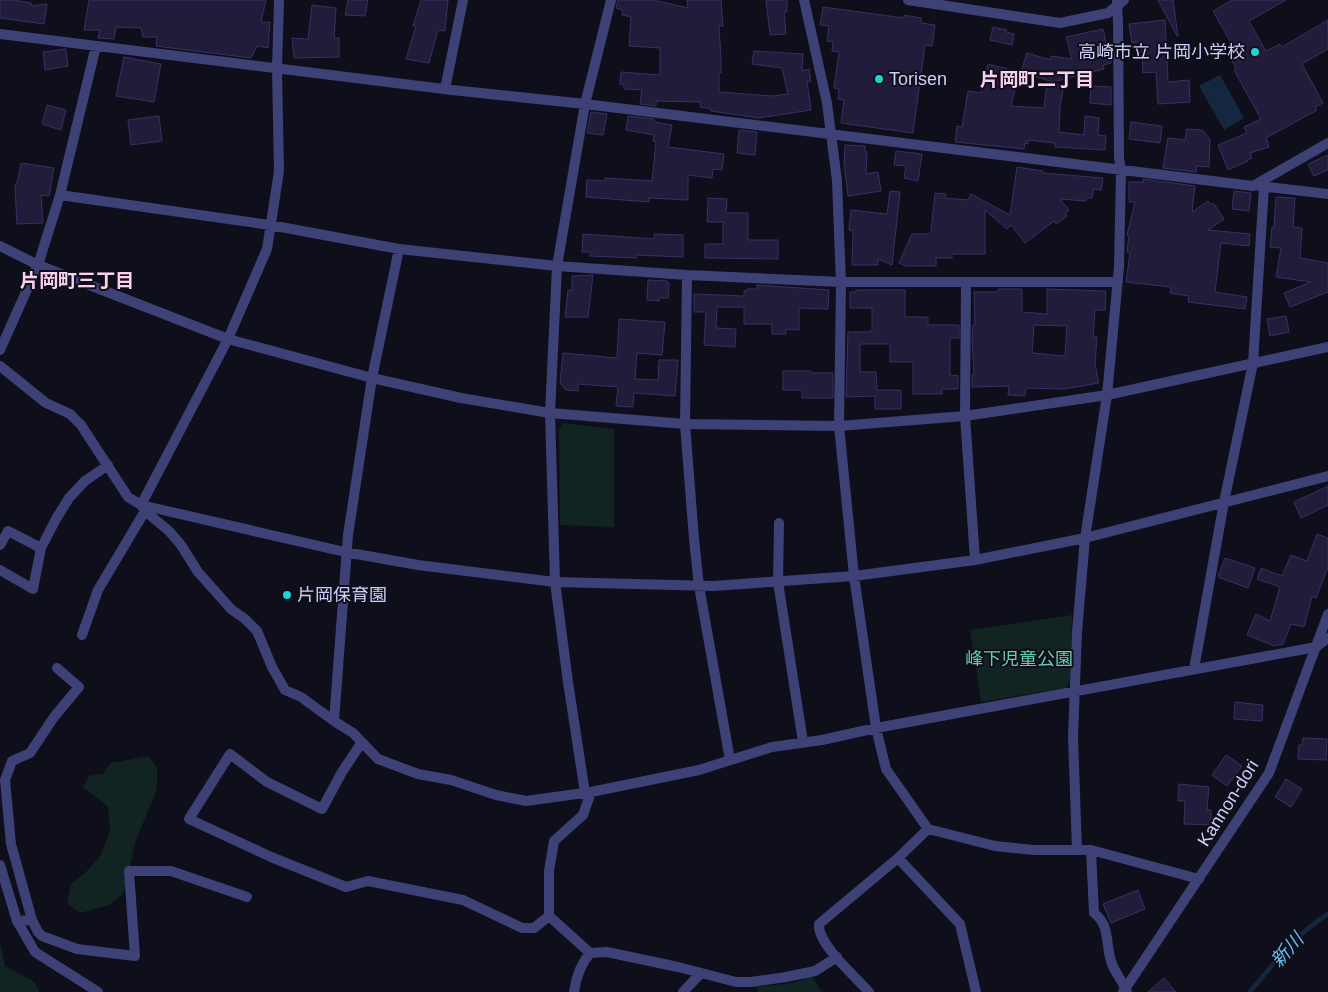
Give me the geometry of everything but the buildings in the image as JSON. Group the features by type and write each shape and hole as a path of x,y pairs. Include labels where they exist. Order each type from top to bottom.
{"street":[{"path":"82,635 98,590 143,508 228,339 266,249 279,171 277,69 279,0"},
{"path":"445,89 463,0"},
{"path":"611,0 585,104 557,266 550,413 555,582 568,682 588,792 583,814 554,841 549,871 549,916 590,953 607,952 736,982 786,977 815,971 837,957"},
{"path":"804,0 827,103 837,181 841,282 839,426 854,576 876,728 886,769 928,829 995,846 1034,850 1077,848 1091,850 1199,879"},
{"path":"908,0 947,3 1060,23 1108,13 1119,2"},
{"path":"1077,848 1073,737 1074,691 1085,538 1107,395 1118,282 1121,170 1119,158 1119,2"},
{"path":"0,34 277,69 585,104 1328,194"},
{"path":"0,350 38,265 60,195 96,46"},
{"path":"1259,186 1328,143"},
{"path":"1194,669 1224,502 1253,363 1259,186"},
{"path":"60,195 270,225 399,249 557,266 687,275 841,282 1118,282"},
{"path":"0,246 38,265 228,339 372,378 462,398 550,413 685,424 839,426 965,416 1107,395 1328,347"},
{"path":"334,721 346,552 372,378 399,249"},
{"path":"687,275 685,424 699,586 730,760"},
{"path":"966,282 965,416 975,560"},
{"path":"0,366 46,403 70,414 76,419 128,497 169,531 181,544 198,572 231,609 257,631 272,667 285,690 301,697 354,733 378,759 418,774 452,780 496,795 526,801 588,792 700,770 772,747 1316,647 1328,638"},
{"path":"0,570 33,589 41,548 56,519 69,498 85,480 108,465"},
{"path":"143,508 346,552 418,565 555,582 699,586 854,576 975,560 1085,538 1328,476"},
{"path":"779,523 778,582 803,742"},
{"path":"0,545 8,530 41,548"},
{"name":"Kannon-dori","path":"1125,991 1269,773 1328,614"},
{"path":"57,668 78,686 54,717 30,754 12,761 6,780 11,844 32,920 38,932 42,936 77,949 135,956 129,871 171,871 247,897"},
{"path":"362,742 342,772 322,809 267,782 230,754 189,819 271,857 346,887 368,881 463,900 522,928 534,928 549,916"},
{"path":"869,992 822,938 819,933 819,924 898,858 928,829"},
{"path":"1091,850 1094,913 1101,920 1107,934 1112,964 1125,991"},
{"path":"898,858 960,924 976,992"},
{"path":"0,865 17,921 35,952 98,992"},
{"path":"17,921 32,920"},
{"path":"574,992 579,970 590,953"},
{"path":"684,992 701,973"},
{"path":"746,982 751,992"}],"green space":[{"path":"563,423 614,429 614,527 560,525 559,429"},
{"name":"峰下児童公園","path":"1072,615 1070,682 1065,688 981,702 970,630"},
{"path":"148,756 157,767 157,789 136,840 123,894 109,905 80,913 67,903 71,884 88,870 101,855 110,831 108,807 83,787 90,775 103,774 111,763"},
{"path":"0,943 5,966 35,982 39,992 0,992"},
{"path":"812,976 822,992 758,992 756,987 793,983"}],"water":[{"path":"1220,75 1244,118 1224,130 1199,86"}],"waterway":[{"name":"新川","path":"1250,992 1296,940 1328,914"}],"place":[{"name":"高崎市立 片岡小学校","path":"1255,52"},
{"name":"Torisen","path":"879,79"},
{"name":"片岡保育園","path":"287,595"}],"district":[{"name":"片岡町二丁目","path":"1037,79"},
{"name":"片岡町三丁目","path":"77,280"}]}
